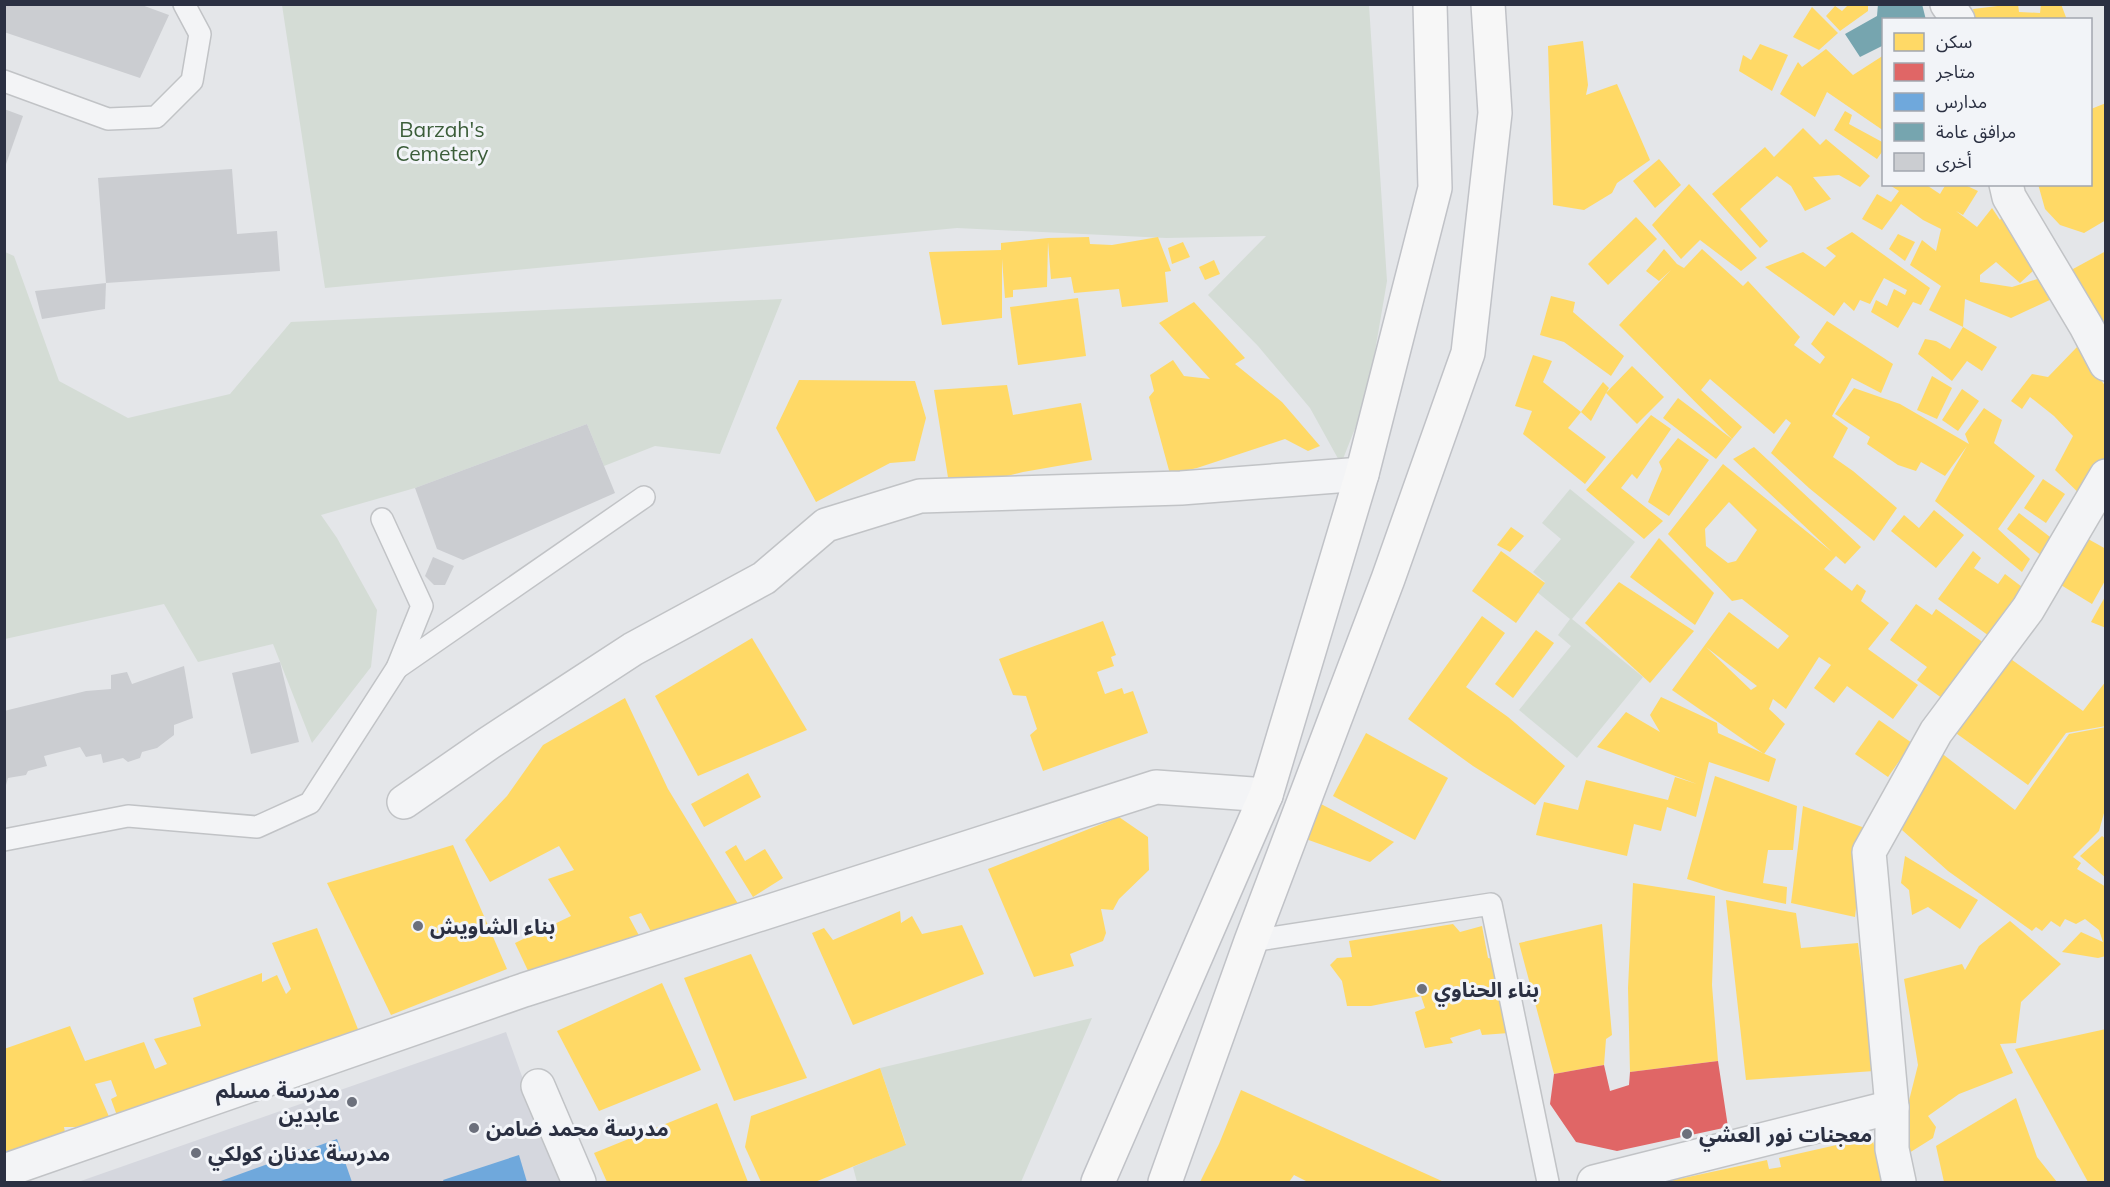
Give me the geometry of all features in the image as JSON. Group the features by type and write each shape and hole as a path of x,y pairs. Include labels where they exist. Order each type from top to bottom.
{"main road":[{"path":"1098,1182 1266,795 1362,474 1435,188 1430,4"},
{"path":"1165,1182 1251,941 1388,579 1468,353 1495,113 1488,4"}],"street":[{"path":"1947,4 1957,18"},
{"path":"2006,186 2009,197 2106,364"},
{"path":"404,802 489,743 633,649 764,578 826,525 920,496 1181,488 1362,474"},
{"path":"1899,1182 1892,1149 1892,1107 1869,852 1936,732 2028,609 2106,476"},
{"path":"14,1174 524,990 1156,788 1266,795"},
{"path":"538,1086 579,1182"},
{"path":"1594,1182 1892,1107"}],"lane":[{"path":"4,81 108,119 156,117 192,81 200,34 184,4"},
{"path":"397,668 644,497"},
{"path":"4,840 128,816 257,827 310,803 397,668 422,606 382,519"},
{"path":"1251,941 1491,904 1548,1182"}],"shaded area":[{"path":"506,1032 560,1182 78,1182"}],"green space":[{"name":"Barzah's Cemetery","path":"282,5 1369,5 1387,281 1367,398 1341,464 1310,408 1258,346 1208,295 1266,236 1166,238 957,228 325,288"},
{"path":"5,252 14,256 59,381 128,418 230,394 291,322 782,299 720,454 655,446 604,466 587,424 415,488 321,515 337,538 377,610 371,667 312,743 273,644 198,662 164,604 5,639"},
{"path":"1570,489 1635,542 1572,619 1643,677 1577,758 1519,710 1571,646 1558,635 1570,619 1537,592 1545,582 1533,572 1561,539 1542,523"},
{"path":"1092,1018 1021,1182 857,1182 853,1167 906,1144 880,1068"}],"building: سكن":[{"path":"1849,4 1868,4 1868,11 1840,31 1826,16 1835,6 1842,11"},
{"path":"2018,4 2019,12 2040,13 2041,4 2061,4 2066,18 1975,18 1973,9"},
{"path":"1812,7 1838,33 1819,50 1793,37"},
{"path":"1583,41 1588,85 1586,95 1617,84 1650,160 1617,183 1612,193 1584,210 1553,205 1548,46"},
{"path":"1760,44 1788,55 1772,91 1739,71 1743,55 1751,60"},
{"path":"1826,49 1853,75 1882,56 1882,130 1827,92 1815,117 1780,94 1798,62 1802,67"},
{"path":"2106,103 2106,220 2084,233 2060,225 2045,209 2039,186 2092,186 2092,109"},
{"path":"1845,111 1852,115 1849,124 1882,142 1882,152 1877,159 1834,130"},
{"path":"1803,128 1820,145 1826,139 1870,176 1860,187 1839,175 1813,177 1831,199 1805,211 1791,186 1777,176 1740,209 1768,241 1760,248 1712,194 1765,147 1774,157"},
{"path":"1659,159 1681,185 1655,208 1633,181"},
{"path":"1689,184 1757,258 1741,271 1700,240 1681,259 1652,225"},
{"path":"1891,186 1928,186 1940,194 1945,186 1967,186 1978,191 1963,215 1956,211 1977,227 1992,208 2000,220 2003,215 2021,232 2014,238 2036,268 2020,283 1996,262 1980,275 1980,282 2012,287 2047,276 2054,298 2011,318 1965,299 1963,327 1929,310 1941,286 1910,265 1922,240 1936,251 1941,229 1923,220 1901,204 1882,230 1862,219 1877,194 1891,202 1899,191"},
{"path":"1636,217 1657,239 1608,285 1588,264"},
{"path":"1852,232 1930,288 1921,305 1913,302 1898,328 1871,312 1876,300 1887,306 1894,289 1905,295 1907,290 1884,278 1870,304 1860,300 1854,311 1844,302 1834,316 1765,267 1803,252 1825,267 1836,256 1826,248"},
{"path":"1898,234 1915,242 1905,261 1889,249"},
{"path":"1089,237 1090,244 1112,245 1158,237 1171,271 1165,272 1168,302 1122,307 1119,289 1074,293 1071,277 1051,279 1048,242 1047,287 1013,290 1013,297 1005,298 1002,259 1002,318 942,325 929,252 1001,250 1001,243"},
{"path":"1183,242 1190,257 1172,264 1168,248"},
{"path":"1664,249 1677,264 1684,268 1702,249 1743,286 1748,281 1800,337 1794,345 1820,364 1825,357 1811,344 1827,321 1893,364 1881,393 1852,378 1832,416 1848,428 1833,457 1897,508 1874,541 1809,488 1771,453 1791,423 1786,419 1774,434 1710,379 1701,390 1742,427 1732,439 1619,325 1671,270 1659,281 1646,271"},
{"path":"2106,251 2106,342 2062,275"},
{"path":"1214,260 1220,274 1205,280 1199,267"},
{"path":"1551,296 1575,302 1573,312 1624,356 1611,376 1564,342 1540,335"},
{"path":"1078,298 1086,356 1018,365 1010,307"},
{"path":"1194,302 1245,358 1235,364 1282,402 1320,446 1308,451 1285,439 1197,468 1170,474 1149,397 1154,391 1150,375 1173,360 1184,376 1210,379 1159,323"},
{"path":"1963,327 1997,347 1982,371 1967,361 1952,381 1918,354 1925,339 1936,341 1950,349"},
{"path":"2077,347 2106,387 2106,469 2086,500 2055,470 2073,436 2054,416 2030,397 2022,409 2011,401 2032,374 2048,377"},
{"path":"1533,355 1552,361 1543,382 1581,412 1568,428 1606,457 1585,484 1523,434 1532,411 1515,406"},
{"path":"1632,366 1664,397 1637,424 1606,393"},
{"path":"1932,376 1952,388 1937,419 1917,410"},
{"path":"799,380 915,381 926,418 915,461 890,463 816,502 776,428"},
{"path":"1603,382 1609,388 1591,421 1581,412"},
{"path":"1007,385 1013,415 1081,403 1092,460 1023,472 950,490 934,390"},
{"path":"1854,388 1900,404 1969,444 1965,434 1984,408 2002,420 1994,443 2035,476 1998,529 2030,559 2022,572 1935,501 1967,446 1945,476 1921,462 1916,471 1898,465 1867,444 1870,437 1835,414"},
{"path":"1962,389 1979,401 1958,431 1942,420"},
{"path":"1678,398 1732,439 1716,459 1663,418"},
{"path":"1651,415 1671,429 1637,479 1632,474 1621,488 1663,521 1644,539 1586,490"},
{"path":"1678,438 1709,460 1669,516 1648,502 1662,469 1659,462"},
{"path":"1754,447 1861,547 1845,564 1836,556 1824,569 1852,591 1857,584 1866,591 1861,601 1889,623 1868,649 1918,685 1893,719 1847,686 1834,703 1814,688 1831,665 1819,657 1786,709 1773,699 1769,709 1785,724 1764,754 1672,690 1729,612 1778,649 1789,636 1742,599 1732,601 1668,534 1723,464 1832,552 1733,459","holes":["1729,502 1757,530 1736,561 1728,563 1706,546 1705,529","1706,647 1757,686 1751,690"]},
{"path":"2043,479 2065,494 2046,523 2024,508"},
{"path":"1934,510 1964,535 1936,568 1891,531 1904,515 1919,528"},
{"path":"2019,513 2054,540 2042,556 2007,529"},
{"path":"1511,527 1524,536 1510,552 1497,545"},
{"path":"2081,535 2106,549 2106,579 2092,604 2056,582"},
{"path":"1659,538 1714,593 1695,625 1630,577"},
{"path":"1501,551 1545,583 1516,623 1472,591"},
{"path":"1973,551 1981,558 1974,568 1998,584 2005,574 2030,593 1996,641 1938,599"},
{"path":"1619,582 1694,631 1650,683 1585,623"},
{"path":"2106,595 2106,628 2091,622"},
{"path":"1916,604 1932,615 1936,609 1991,648 1950,704 1917,680 1927,667 1890,640"},
{"path":"1482,616 1505,633 1466,687 1508,717 1565,766 1535,805 1473,766 1408,719"},
{"path":"1103,621 1116,655 1111,657 1114,666 1097,672 1105,694 1122,688 1124,694 1133,691 1148,733 1043,771 1030,735 1037,729 1026,696 1013,695 999,659"},
{"path":"1536,630 1554,643 1513,698 1495,684"},
{"path":"752,638 807,730 698,776 655,696"},
{"path":"2008,657 2083,711 2106,681 2106,726 2066,733 2028,785 1953,731"},
{"path":"1661,697 1717,723 1718,733 1776,759 1769,782 1709,762 1696,817 1667,807 1661,831 1634,824 1627,856 1536,835 1544,802 1578,810 1586,780 1668,800 1675,777 1697,784 1597,747 1626,712 1660,732 1650,715"},
{"path":"625,698 668,789 740,907 655,939 641,913 629,917 642,941 624,951 618,942 530,975 515,943 571,916 548,879 574,870 559,846 490,882 465,840 507,796 543,745"},
{"path":"1879,720 1912,743 1888,777 1855,754"},
{"path":"2106,727 2106,806 2099,831 2073,857 2081,863 2077,869 2106,887 2106,956 2098,958 2062,952 2081,932 2103,942 2099,930 2085,919 2076,924 2065,919 2060,927 2051,921 2042,931 2036,927 2032,931 1948,871 1902,830 1916,789 1940,752 2015,810 2069,734"},
{"path":"1366,733 1448,778 1415,840 1333,796"},
{"path":"748,773 761,797 704,827 691,804"},
{"path":"1715,776 1797,806 1793,850 1768,850 1763,883 1787,887 1786,904 1725,891 1687,879"},
{"path":"1321,804 1394,842 1370,862 1303,838"},
{"path":"1803,806 1865,828 1855,917 1791,903"},
{"path":"1119,817 1148,837 1149,870 1119,899 1113,910 1101,909 1106,933 1103,941 1070,954 1074,966 1034,977 988,869"},
{"path":"2102,836 2106,839 2106,878 2080,856"},
{"name":"بناء الشاويش","path":"453,845 507,969 391,1015 327,883"},
{"path":"736,845 745,861 765,849 783,878 753,897 725,852"},
{"path":"1905,856 1978,900 1960,929 1928,907 1912,915 1909,890 1901,883"},
{"path":"1633,883 1715,896 1712,985 1718,1061 1630,1072 1628,988"},
{"path":"1726,900 1796,913 1801,948 1858,943 1874,1071 1746,1080"},
{"path":"900,911 901,923 912,916 922,934 962,925 984,974 853,1025 812,933 824,928 833,940"},
{"path":"2010,921 2061,964 2021,1002 2016,1043 2000,1044 2013,1073 1959,1094 1928,1116 1936,1127 1933,1138 1901,1158 1897,1148 1918,1065 1904,979 1962,964 1965,970 1979,946"},
{"name":"بناء الحناوي","path":"1453,924 1460,932 1482,926 1488,958 1494,959 1509,1033 1482,1035 1480,1029 1450,1038 1453,1043 1425,1048 1415,1012 1425,1008 1421,996 1371,1006 1347,1006 1342,981 1330,965 1337,958 1352,957 1349,941"},
{"path":"1602,924 1612,1035 1606,1039 1604,1065 1554,1074 1519,943"},
{"path":"317,928 362,1039 120,1124 111,1099 117,1096 111,1080 95,1084 110,1119 76,1127 64,1127 68,1148 4,1163 4,1049 70,1026 85,1061 144,1042 155,1069 167,1064 154,1039 201,1026 193,998 262,973 262,982 277,975 286,994 291,989 272,943"},
{"path":"751,954 807,1078 734,1101 684,978"},
{"path":"662,983 701,1070 599,1111 557,1031"},
{"path":"2106,1029 2106,1182 2088,1182 2015,1049"},
{"path":"880,1068 906,1145 815,1182 761,1182 745,1147 751,1116"},
{"path":"1241,1090 1444,1182 1308,1182 1294,1175 1289,1182 1200,1182 1219,1144"},
{"path":"2016,1098 2037,1157 2057,1182 1944,1182 1936,1146"},
{"path":"717,1103 748,1182 607,1182 594,1153"},
{"path":"1872,1137 1883,1182 1665,1182 1767,1160 1769,1169 1781,1167 1779,1158"}],"building: متاجر":[{"path":"1718,1061 1728,1127 1617,1151 1576,1142 1550,1104 1554,1074 1604,1065 1610,1091 1629,1085 1630,1072"}],"building: مدارس":[{"path":"337,1139 352,1182 218,1182"},
{"path":"519,1155 527,1182 444,1182 443,1180"}],"building: مرافق عامة":[{"path":"1878,4 1922,4 1926,18 1882,18 1882,46 1860,57 1845,34 1877,16"}],"building: أخرى":[{"path":"4,4 139,4 169,15 140,78 4,32"},
{"path":"4,109 23,116 5,167 4,167"},
{"path":"232,169 237,234 277,231 280,271 106,283 98,178"},
{"path":"106,283 105,309 42,319 35,291"},
{"path":"587,424 615,493 463,560 437,549 415,488"},
{"path":"433,557 454,566 445,585 434,585 425,576"},
{"path":"280,662 299,742 251,754 232,673"},
{"path":"184,666 193,718 174,725 174,735 157,748 142,752 140,758 128,762 123,758 103,763 101,754 86,757 80,747 44,756 47,766 28,771 26,775 8,778 4,785 4,711 86,691 111,689 111,675 127,672 132,684"}],"place":[{"name":"بناء الشاويش","path":"418,926"},
{"name":"بناء الحناوي","path":"1422,989"},
{"name":"مدرسة مسلم عابدين","path":"352,1102"},
{"name":"مدرسة محمد ضامن","path":"474,1128"},
{"name":"معجنات نور العشي","path":"1687,1134"},
{"name":"مدرسة عدنان كولكي","path":"196,1153"}]}
